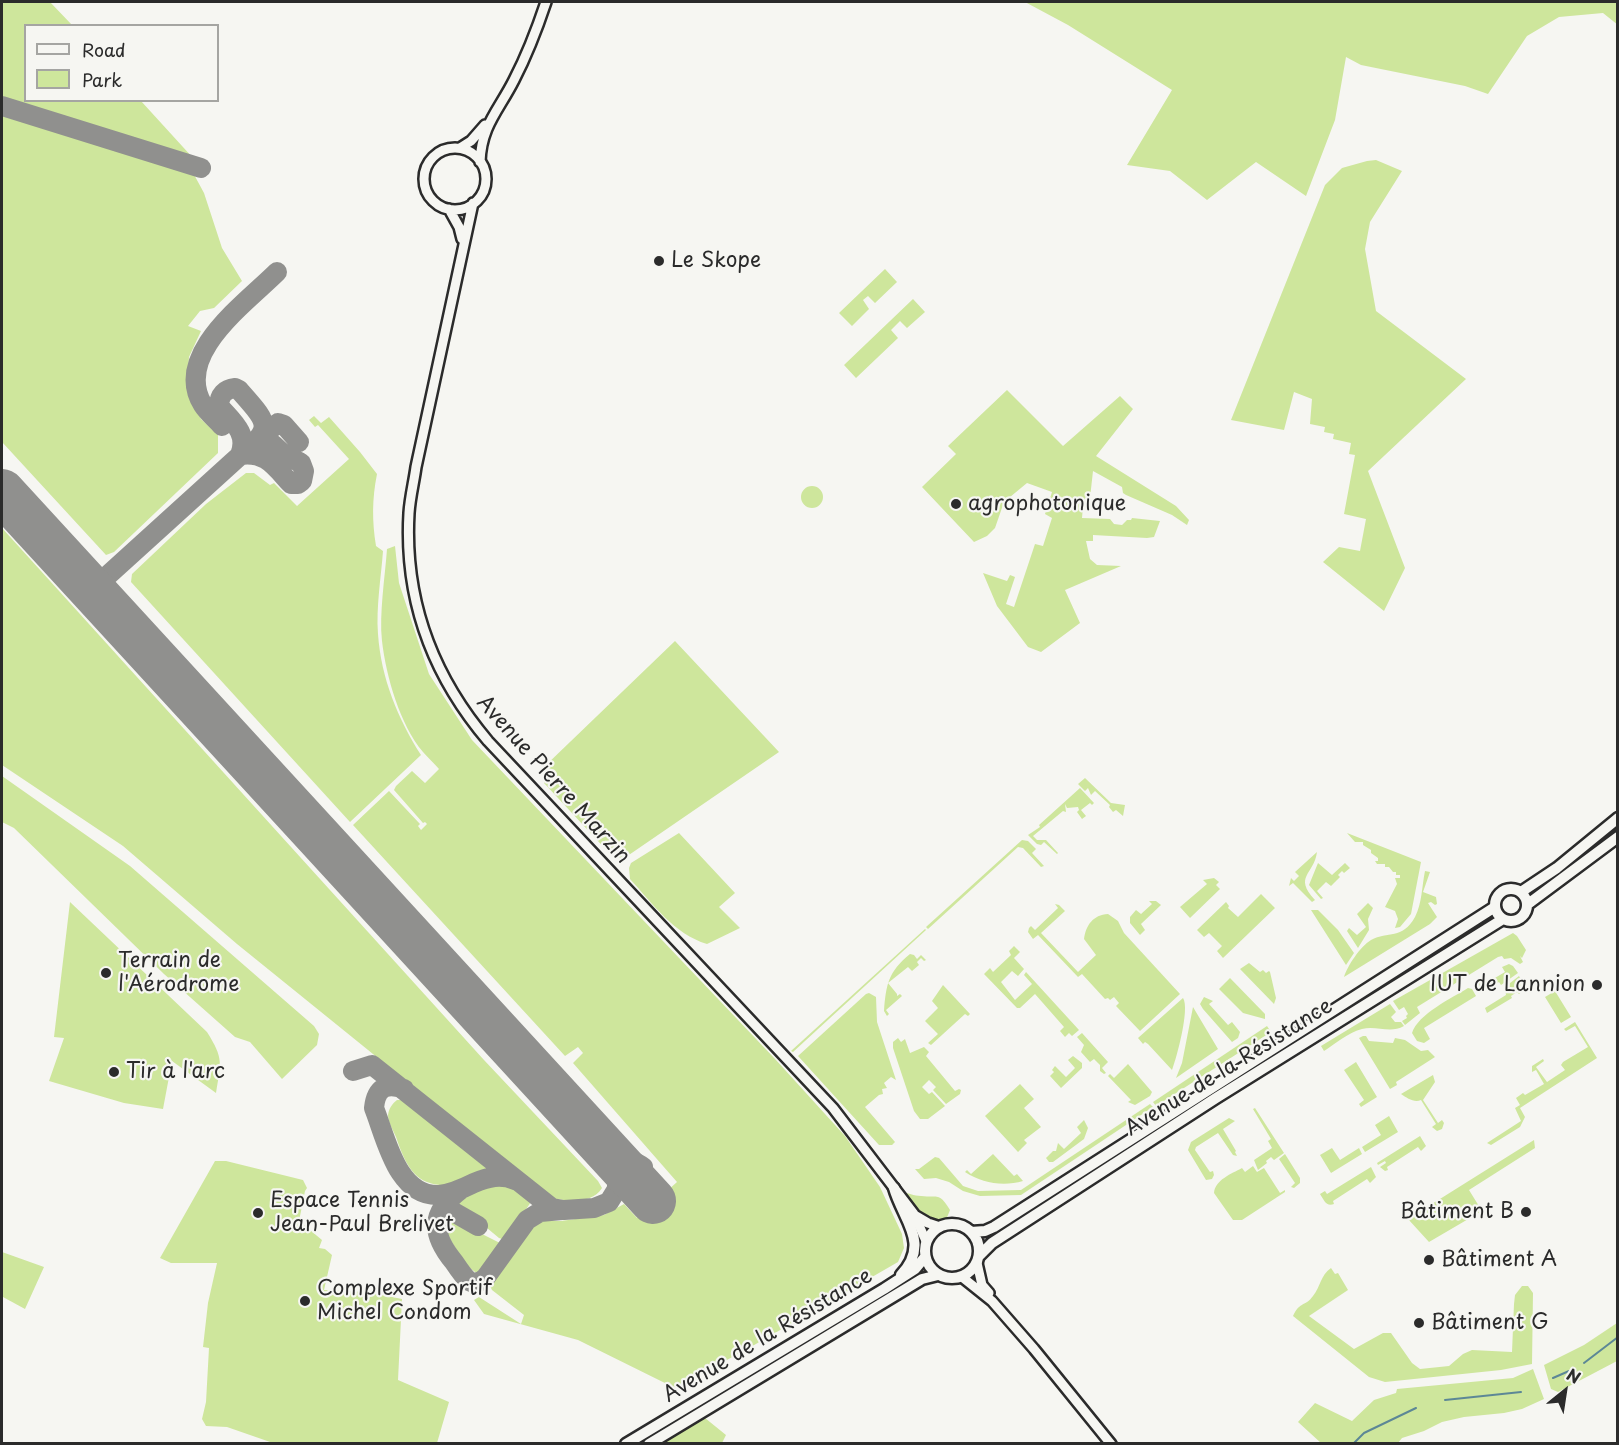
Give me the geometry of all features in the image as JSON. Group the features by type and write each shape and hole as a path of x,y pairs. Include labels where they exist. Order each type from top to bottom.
{"main road":[{"path":"480,162 481,141 527,54 546,2"},
{"path":"460,148 471,153 480,162 485,173 484,186 473,203 464,208 449,209 436,203 430,197 425,186 424,174 428,163 436,154 448,149 460,148 471,141 491,119"},
{"name":"Avenue Pierre Marzin","path":"473,203 462,246 409,510 409,556 415,597 425,633 438,666 456,699 488,741 833,1108 914,1214 926,1241"},
{"path":"449,209 459,227 462,246"},
{"path":"1521,892 1557,868 1617,818"},
{"path":"1578,868 1617,826"},
{"path":"1528,904 1617,837"},
{"path":"1512,888 1526,897 1528,904 1521,918 1513,921 1503,919 1496,912 1495,907 1497,898 1503,891 1512,888"},
{"name":"Avenue de la Résistance","path":"971,1232 985,1231 994,1227 1495,907"},
{"name":"Avenue de la Résistance","path":"978,1259 992,1243 1187,1117 1503,919"},
{"path":"884,1289 910,1264 915,1249 913,1232 898,1204 894,1188"},
{"name":"Avenue Pierre Marzin","path":"914,1214 940,1227"},
{"path":"978,1259 971,1271 962,1277 950,1279 938,1275 930,1268 925,1257 926,1241 940,1227 957,1224 971,1232 979,1245 978,1259 982,1285 992,1301"},
{"name":"Avenue de la Résistance","path":"626,1443 884,1289 915,1269 925,1257"},
{"name":"Avenue de la Résistance","path":"649,1443 922,1279 938,1275"},
{"path":"962,1277 992,1301 1111,1443"}],"green space":[{"path":"2,2 50,2 71,24 24,24 24,102 142,102 193,158 2,101"},
{"path":"1025,2 1617,2 1618,25 1603,13 1559,17 1527,36 1488,94 1465,86 1361,65 1346,57 1335,120 1306,196 1256,162 1207,200 1170,171 1127,165 1172,90 1068,25"},
{"path":"2,110 191,169 204,193 222,248 242,281 214,308 200,311 188,326 201,331 189,357 187,391 201,419 218,435 218,453 114,552 106,555 2,442"},
{"path":"1376,160 1402,171 1370,222 1365,249 1376,311 1466,379 1368,471 1405,568 1384,611 1323,562 1339,547 1360,551 1366,519 1344,514 1355,455 1349,454 1351,443 1333,439 1334,434 1324,432 1325,427 1310,424 1312,399 1294,392 1284,430 1231,420 1325,185 1342,168"},
{"path":"885,269 897,282 875,303 868,296 863,300 869,309 852,326 839,313"},
{"path":"913,299 925,312 907,328 900,321 891,330 898,338 856,378 844,365"},
{"path":"1007,390 1063,446 1120,396 1133,409 1096,456 1176,506 1189,520 1187,525 1172,515 1126,495 1122,487 1093,471 1089,507 1083,506 1082,518 1110,519 1114,524 1122,525 1132,518 1160,521 1154,537 1093,535 1093,541 1086,541 1090,559 1097,565 1121,566 1065,590 1080,623 1041,652 1028,647 997,606 983,573 1007,581 1010,575 1015,577 1006,604 1014,607 1035,544 1043,546 1052,518 1045,514 1052,492 1027,483 1004,502 995,528 987,536 974,542 922,487 956,454 948,446"},
{"path":"314,416 321,423 329,417 377,474 373,501 374,528 376,546 383,551 378,613 380,650 392,698 421,755 350,822 131,582 132,574 206,504 246,473 254,473 270,485 274,483 297,506 349,459 318,425 315,427 309,420"},
{"path":"812,486 822,493 823,497 816,507 812,508 802,501 801,497 808,487"},
{"path":"2,528 484,1060 598,1181 602,1188 597,1193 592,1197 579,1200 551,1198 237,944 123,846 2,765"},
{"path":"395,546 399,583 429,674 472,740 776,1060 845,1136 880,1187 902,1234 904,1248 898,1262 675,1388 578,1340 484,1314 474,1300 479,1297 521,1324 524,1315 490,1286 491,1278 527,1229 542,1221 561,1221 604,1215 624,1204 637,1218 677,1182 573,1063 583,1053 578,1047 565,1056 353,825 389,791 420,824 418,826 421,830 427,824 423,823 394,790 412,771 425,783 439,769 423,752 407,728 395,700 384,655 381,619 387,549"},
{"path":"675,641 779,752 623,859 610,854 544,783 544,767"},
{"path":"2,776 130,866 314,1026 319,1034 317,1045 282,1079 250,1042 235,1037 164,974 14,828 2,822"},
{"path":"1085,778 1111,803 1125,805 1123,816 1116,810 1113,812 1110,805 1095,791 1091,795 1088,788 1085,791 1078,784"},
{"path":"1080,788 1094,803 1092,805 1090,803 1081,810 1086,816 1082,819 1077,812 1078,807 1067,808 1065,804 1066,812 1063,811 1033,836 1037,840 1046,840 1058,853 1044,842 1041,845 1037,844 1028,835 1040,827 1039,825"},
{"path":"679,833 735,893 719,907 740,928 707,944 674,926 630,879 631,863"},
{"path":"1347,833 1421,862 1411,914 1400,927 1395,928 1398,919 1395,911 1385,907 1397,884 1395,878 1400,878 1400,875 1396,875 1396,872 1389,867 1385,867 1385,864 1377,864 1375,861 1378,861 1378,858 1371,853 1371,850 1363,845 1363,842 1355,842"},
{"path":"1022,840 1028,841 1036,849 1032,853 1044,866 1041,867 1023,848 1018,847 928,929 926,927"},
{"path":"1317,852 1305,880 1315,900 1312,902 1293,883 1289,886 1291,878 1294,881 1299,876 1295,872"},
{"path":"1318,863 1332,875 1345,863 1350,868 1344,873 1342,871 1338,875 1340,877 1331,886 1326,882 1317,891 1323,898 1321,899 1309,885"},
{"path":"1425,871 1430,872 1423,892 1436,897 1437,904 1428,903 1437,917 1430,924 1344,977 1348,967 1367,943 1377,937 1400,932 1410,924 1419,906"},
{"path":"1214,878 1219,882 1216,885 1220,889 1190,918 1180,907 1207,884 1203,880"},
{"path":"1261,894 1275,908 1223,958 1217,951 1222,946 1209,933 1204,937 1197,930 1226,902 1228,908 1238,917"},
{"path":"1149,901 1156,901 1161,905 1141,924 1145,930 1140,935 1130,923 1130,917 1136,910 1141,914 1152,904"},
{"path":"70,902 207,1032 220,1061 216,1093 172,1061 163,1109 124,1103 49,1081 64,1038 54,1037"},
{"path":"1368,903 1373,908 1368,919 1369,930 1358,948 1347,931 1349,928 1357,935 1366,927 1357,914"},
{"path":"1055,904 1065,911 1041,933 1078,972 1096,955 1084,939 1086,929 1098,916 1108,914 1118,921 1124,933 1180,994 1140,1031 1116,1006 1119,1003 1114,997 1110,1000 1105,999 1082,974 1078,977 1038,935 1033,939 1028,932 1031,926 1035,930 1058,908"},
{"path":"1311,910 1318,910 1338,930 1354,953 1346,965"},
{"path":"925,929 793,1052 791,1051"},
{"path":"1513,933 1526,950 1522,958 1520,956 1523,962 1520,964 1511,958 1498,957 1417,1007 1420,1013 1405,1025 1402,1021 1407,1018 1408,1014 1404,1007 1399,1010 1393,1001"},
{"path":"1014,946 1020,952 1014,958 1024,969 1018,976 1012,971 1001,982 1015,1000 1032,984 1024,975 1026,972 1079,1030 1072,1036 1069,1033 1065,1037 1060,1031 1064,1027 1035,994 1020,1008 1017,1008 984,974 990,968 993,972 1011,955 1009,951"},
{"path":"910,954 917,959 921,955 926,960 921,958 917,962 919,965 912,971 908,967 888,983 897,967"},
{"path":"1249,963 1260,972 1263,970 1266,973 1270,972 1276,998 1274,1004 1240,969"},
{"path":"1509,964 1518,973 1501,985 1499,982 1482,992 1477,985 1478,982 1480,981 1483,985 1505,972 1502,967"},
{"path":"1519,976 1526,989 1519,994 1517,992 1511,996 1512,998 1487,1013 1485,1008 1506,995 1505,987"},
{"path":"1230,978 1265,1014 1265,1019 1243,1013 1219,989"},
{"path":"888,983 897,996 900,994 902,996 886,1010 889,1014 887,1016 884,1011"},
{"path":"943,985 970,1014 968,1016 965,1014 931,1045 928,1043 938,1034 925,1021 938,1008 932,1001"},
{"path":"1468,988 1472,989 1476,996 1424,1028 1430,1039 1424,1043 1417,1041 1412,1033 1421,1019"},
{"path":"1555,991 1571,1017 1561,1023 1545,997"},
{"path":"869,993 876,997 877,1022 896,1080 891,1077 884,1083 887,1088 882,1089 883,1094 865,1107 895,1142 892,1145 879,1145 798,1056"},
{"path":"1204,997 1213,1001 1209,1004 1228,1025 1232,1022 1240,1032 1238,1038 1232,1042 1203,1009 1200,1004"},
{"path":"1183,998 1184,1022 1172,1070 1148,1044 1145,1042 1143,1044 1138,1038"},
{"path":"1390,1004 1396,1012 1391,1017 1395,1022 1401,1022 1404,1026 1394,1029 1367,1028 1357,1031 1324,1051 1321,1046"},
{"path":"1193,1007 1218,1049 1176,1078 1182,1063"},
{"path":"1575,1022 1597,1058 1520,1108 1525,1117 1520,1127 1491,1145 1487,1143 1521,1121 1515,1108 1520,1105 1516,1098 1544,1084 1536,1070 1532,1072 1532,1066 1543,1059 1544,1061 1536,1067 1547,1082 1565,1070 1561,1065 1563,1062 1588,1047 1575,1026 1566,1031 1564,1029"},
{"path":"1267,1026 1271,1032 1156,1106 1153,1102"},
{"path":"1082,1033 1108,1062 1102,1068 1106,1073 1100,1071 1100,1065 1094,1059 1090,1062 1081,1052 1084,1045 1077,1037"},
{"path":"1366,1036 1369,1041 1393,1043 1395,1038 1405,1040 1421,1051 1428,1050 1435,1057 1396,1082 1397,1085 1390,1089 1359,1038"},
{"path":"898,1038 901,1042 905,1039 910,1053 924,1047 929,1052 926,1056 955,1091 961,1090 960,1094 946,1104 933,1090 936,1087 929,1080 922,1087 929,1094 932,1092 945,1106 928,1119 920,1119 914,1111 893,1048 893,1042"},
{"path":"1073,1056 1082,1063 1082,1068 1061,1088 1050,1076 1054,1072 1052,1070 1055,1066 1066,1077 1075,1068 1068,1060"},
{"path":"1356,1062 1377,1097 1361,1107 1359,1104 1364,1100 1344,1070"},
{"path":"1128,1064 1152,1092 1150,1096 1135,1105 1128,1102 1131,1100 1108,1076 1110,1074 1114,1078"},
{"path":"1433,1075 1435,1082 1423,1100 1438,1123 1442,1120 1444,1123 1442,1129 1437,1131 1432,1127 1436,1124 1421,1100 1413,1100 1401,1094"},
{"path":"1020,1084 1034,1099 1024,1108 1041,1127 1024,1140 1027,1143 1018,1152 985,1116"},
{"path":"397,1100 406,1100 491,1169 462,1182 446,1185 430,1183 417,1176 404,1158 389,1120 389,1110"},
{"path":"1150,1104 1153,1107 1021,1195 980,1196 963,1191 949,1182 936,1178 924,1179 915,1169 919,1169 935,1157 939,1158 963,1186 978,1191 1021,1190"},
{"path":"1255,1108 1284,1153 1274,1160 1271,1157 1258,1170 1254,1160 1272,1148 1268,1141 1271,1139 1253,1109"},
{"path":"1389,1116 1398,1132 1365,1152 1362,1147 1381,1135 1375,1125"},
{"path":"1229,1118 1235,1121 1223,1129 1237,1156 1233,1155 1218,1133 1196,1147 1195,1150 1210,1172 1213,1171 1212,1179 1206,1180 1188,1150 1191,1142"},
{"path":"1084,1120 1088,1128 1084,1139 1053,1162 1049,1162 1046,1158 1056,1151 1058,1143 1064,1149 1081,1133 1077,1127"},
{"path":"1420,1136 1426,1146 1421,1151 1418,1147 1387,1167 1388,1170 1385,1171 1380,1167 1386,1163 1385,1161 1378,1165 1377,1163"},
{"path":"1534,1140 1535,1148 1469,1190 1482,1211 1429,1242 1408,1219"},
{"path":"1332,1148 1340,1160 1359,1148 1362,1154 1331,1173 1320,1155"},
{"path":"993,1154 1014,1176 1017,1174 1023,1181 1008,1184 993,1183 965,1172 967,1170 971,1174"},
{"path":"1285,1154 1300,1178 1300,1183 1294,1188 1291,1187 1295,1183 1279,1159"},
{"name":"Complexe Sportif Michel Condom","path":"215,1161 226,1161 303,1180 307,1188 299,1221 322,1240 319,1248 325,1249 332,1255 324,1290 367,1292 402,1299 398,1380 449,1402 437,1443 273,1443 227,1427 206,1426 202,1419 206,1402 209,1348 203,1347 208,1303 217,1263 171,1263 160,1258"},
{"path":"1253,1166 1257,1172 1264,1168 1280,1193 1285,1190 1285,1192 1242,1220 1233,1220 1214,1193 1215,1188 1229,1175 1242,1168 1245,1172"},
{"path":"1371,1167 1376,1177 1370,1183 1367,1179 1333,1201 1334,1204 1329,1205 1324,1201 1320,1194 1325,1191 1327,1194"},
{"path":"494,1182 508,1184 531,1202 505,1240 487,1228 480,1233 502,1244 488,1265 479,1273 466,1263 453,1244 447,1232 445,1215 475,1231 481,1220 451,1205 464,1194"},
{"path":"901,1191 916,1196 941,1198 950,1210 946,1220 937,1221 924,1218"},
{"path":"2,1252 44,1267 25,1309 2,1298"},
{"path":"1331,1268 1335,1274 1338,1273 1348,1290 1309,1316 1354,1349 1383,1333 1391,1333 1412,1363 1420,1369 1449,1366 1463,1354 1472,1350 1512,1352 1515,1295 1522,1286 1528,1286 1533,1293 1532,1364 1501,1370 1385,1382 1369,1377 1293,1316 1298,1308 1313,1296 1325,1274"},
{"path":"1617,1323 1617,1361 1558,1392 1551,1389 1544,1365 1584,1345"},
{"path":"1533,1369 1544,1399 1522,1409 1442,1422 1402,1438 1398,1443 1321,1443 1298,1422 1315,1403 1352,1421 1374,1400 1396,1393 1397,1389 1513,1378"},
{"path":"705,1418 726,1435 722,1443 661,1443"}],"waterway":[{"path":"1584,1363 1618,1337"},
{"path":"1553,1378 1569,1371"},
{"path":"1445,1400 1521,1392"},
{"path":"1353,1444 1364,1433 1416,1408"}],"taxiway":[{"path":"2,106 201,168"},
{"path":"222,426 203,405 196,386 197,367 217,331 277,272"},
{"path":"77,574 91,580 106,577 235,460 247,449 262,433 264,427 258,412 239,390 235,388 228,390 221,396 219,406 234,422 241,434 240,455 249,454 257,455 263,458 275,466 291,484 298,484 302,481 304,471 301,463 282,453 271,443 255,443"},
{"path":"257,441 278,423 284,425 299,442"},
{"path":"106,577 101,593 106,605"},
{"path":"353,1071 372,1065 552,1208 564,1210 594,1208 609,1202 617,1189 617,1182 613,1159 606,1149"},
{"path":"404,1089 392,1086 383,1088 377,1096 374,1108 395,1164 413,1186 425,1193 439,1195 489,1178 505,1177 515,1180"},
{"path":"606,1149 643,1167 641,1177 635,1182 626,1184 617,1179"},
{"path":"460,1190 443,1207 437,1224 438,1233 446,1252 463,1275 474,1283 486,1277 527,1220 540,1212 562,1210"},
{"path":"443,1206 478,1226"}],"runway":[{"path":"2,492 653,1201"}],"place":[{"name":"Le Skope","path":"659,261"},
{"name":"agrophotonique","path":"956,504"},
{"name":"Terrain de l'Aérodrome","path":"106,973"},
{"name":"IUT de Lannion","path":"1597,985"},
{"name":"Tir à l'arc","path":"114,1072"},
{"name":"Bâtiment B","path":"1526,1212"},
{"name":"Espace Tennis Jean-Paul Brelivet","path":"258,1213"},
{"name":"Bâtiment A","path":"1429,1260"},
{"name":"Complexe Sportif Michel Condom","path":"305,1301"},
{"name":"Bâtiment G","path":"1419,1323"}]}
